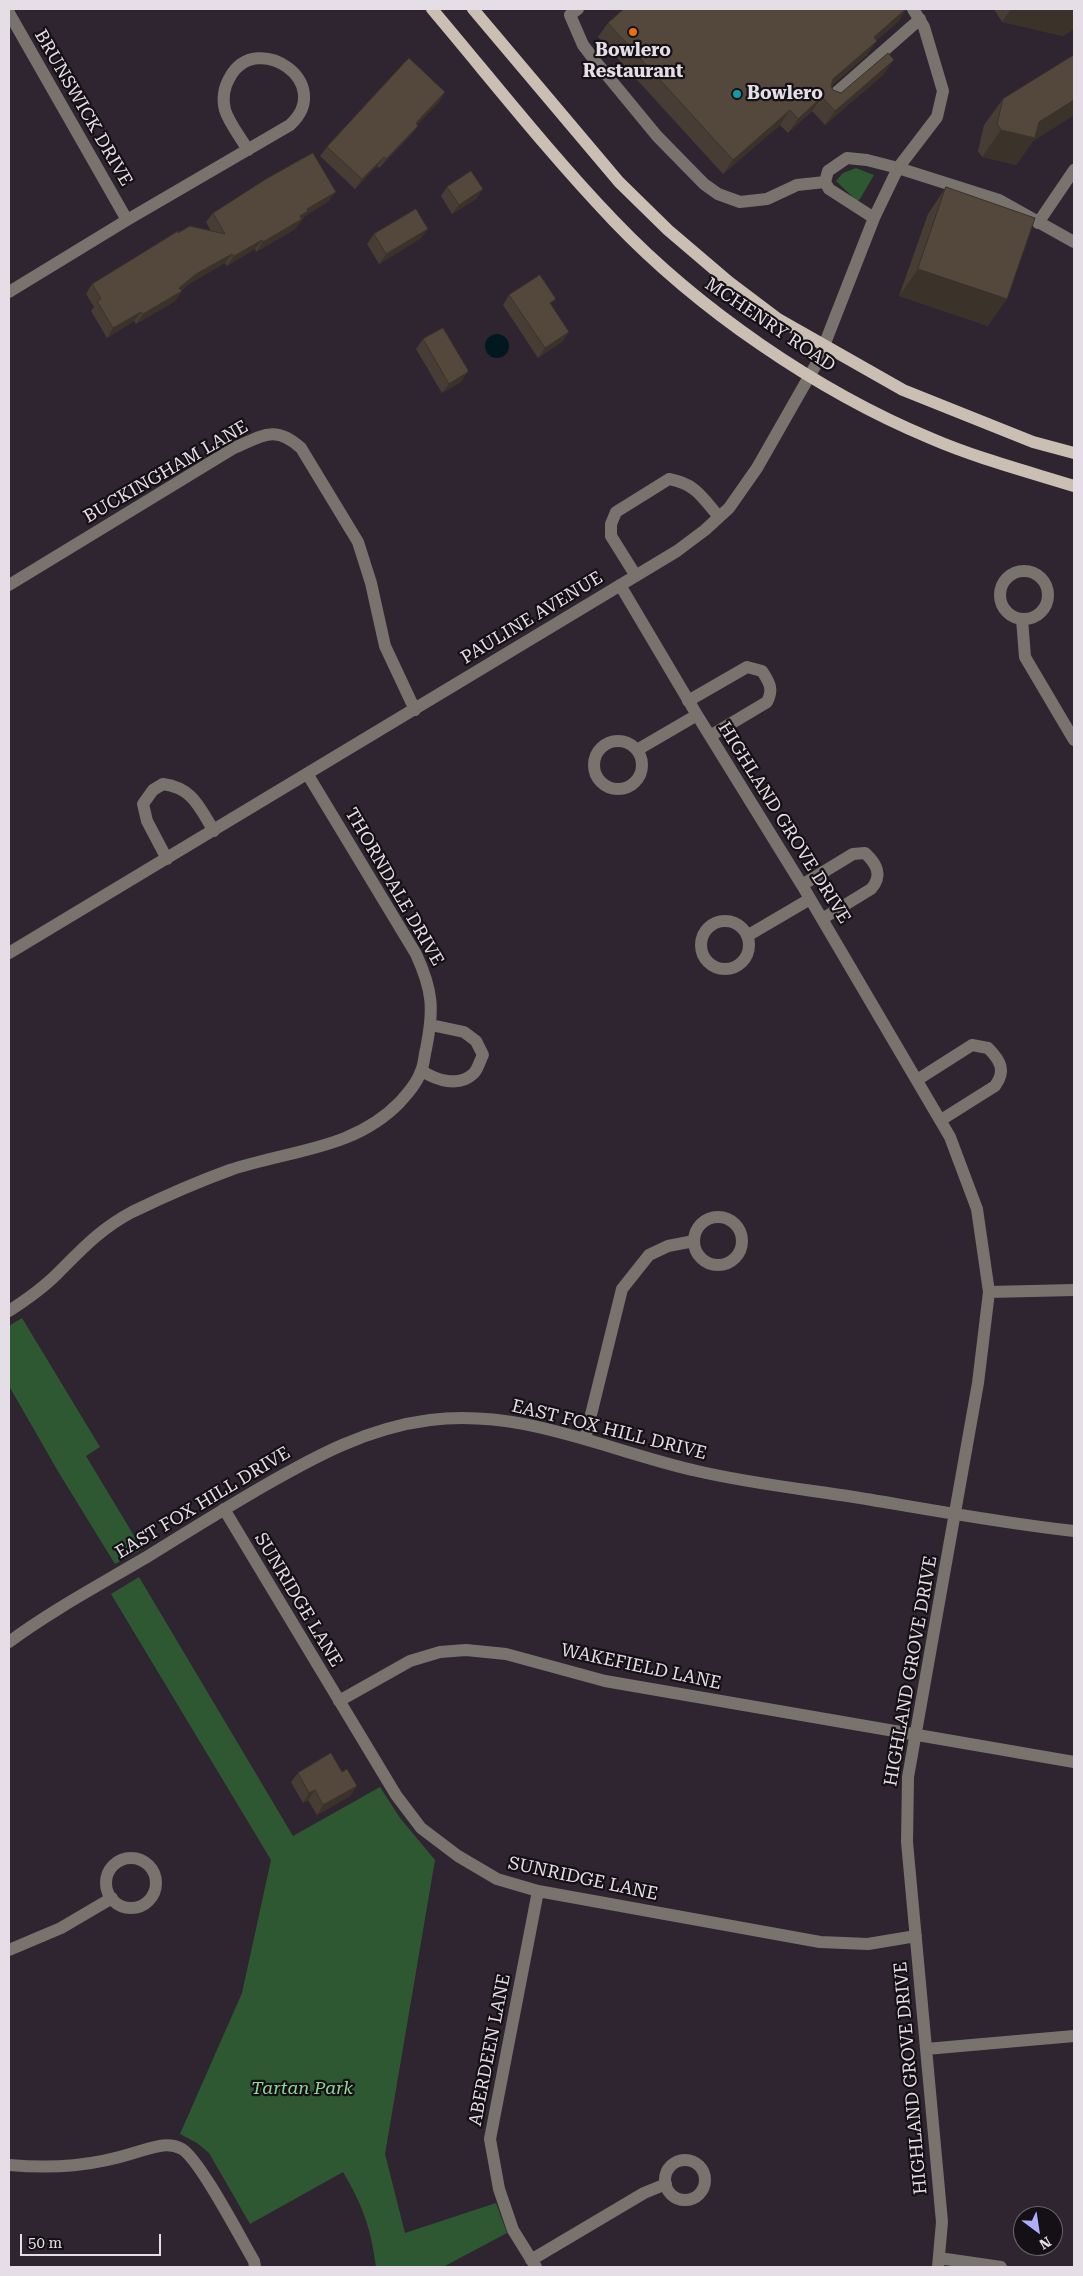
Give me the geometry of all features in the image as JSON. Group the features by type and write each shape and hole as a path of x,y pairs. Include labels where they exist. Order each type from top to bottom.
{"main road":[{"name":"MCHENRY ROAD","path":"432,9 562,164 615,222 705,305 760,343 846,397 930,439 1074,486"},
{"name":"MCHENRY ROAD","path":"473,9 618,182 668,230 729,282 778,319 903,390 1032,442 1074,454"}],"street":[{"path":"578,9 570,15 588,50 657,136 704,184 718,194 740,202 767,199 797,185 825,182"},
{"name":"BRUNSWICK DRIVE","path":"9,13 127,220"},
{"name":"PAULINE AVENUE","path":"9,953 677,551 729,508 758,468 818,361 874,218 898,168 937,117 943,91 924,27 916,14"},
{"path":"829,99 916,14"},
{"path":"9,292 127,220 248,150 290,125 299,117 303,105 304,92 300,80 292,69 281,62 268,58 248,62 232,73 225,85 223,99 226,112 248,150"},
{"path":"825,182 828,171 847,158 867,160 1000,200 1074,242"},
{"path":"1038,223 1074,170"},
{"path":"825,182 830,188 874,218"},
{"name":"BUCKINGHAM LANE","path":"9,585 234,448 267,434 288,436 301,448 358,542 371,583 385,646 415,710"},
{"path":"636,576 611,536 611,524 616,512 669,479 684,482 696,490 719,517"},
{"name":"HIGHLAND GROVE DRIVE","path":"620,585 688,701 802,885 941,1120 950,1137 977,1209 989,1292 978,1383 908,1777 907,1842 942,2222 939,2263"},
{"path":"1022,618 1025,657 1074,740"},
{"path":"688,701 747,667 762,671 771,686 772,694 767,702 710,736"},
{"path":"637,750 697,715"},
{"name":"THORNDALE DRIVE","path":"9,1311 32,1296 56,1275 99,1232 133,1212 229,1171 352,1137 375,1124 390,1112 410,1091 422,1071 431,1025 432,1004 428,980 416,954 308,774"},
{"path":"167,859 147,821 142,804 153,790 163,784 176,785 192,795 214,831"},
{"path":"802,885 854,854 865,853 878,869 876,884 822,919"},
{"path":"747,936 810,899"},
{"path":"422,1071 435,1079 454,1082 474,1073 482,1055 476,1041 464,1032 431,1025"},
{"path":"917,1080 972,1045 988,1048 1002,1066 1002,1077 995,1086 941,1120"},
{"path":"585,1439 622,1289 649,1255 668,1246 694,1241"},
{"path":"989,1292 1074,1290"},
{"name":"EAST FOX HILL DRIVE","path":"9,1642 224,1509 313,1457 387,1427 432,1419 473,1418 523,1422 585,1439 654,1462 702,1472 956,1514 1074,1531"},
{"name":"SUNRIDGE LANE","path":"224,1509 396,1795 421,1828 458,1856 497,1879 538,1891 820,1942 868,1944 916,1936"},
{"name":"WAKEFIELD LANE","path":"339,1701 410,1661 440,1652 466,1650 506,1654 605,1681 1074,1762"},
{"name":"ABERDEEN LANE","path":"533,2264 513,2230 499,2189 490,2139 538,1891"},
{"path":"9,1950 61,1928 112,1898"},
{"path":"926,2049 1074,2036"},
{"path":"9,2165 36,2167 74,2166 111,2160 162,2144 182,2149 197,2165 256,2267"},
{"path":"533,2264 644,2193 666,2184"},
{"path":"939,2263 1001,2267"}],"green space":[{"path":"856,168 874,175 857,201 836,181 843,173"},
{"path":"22,1318 100,1447 86,1456 142,1549 115,1564 59,1473 9,1386 9,1326"},
{"name":"Tartan Park","path":"139,1577 293,1836 380,1787 400,1818 435,1860 385,2154 405,2233 496,2203 507,2233 443,2267 376,2267 372,2240 365,2218 343,2172 250,2224 209,2153 197,2143 180,2134 242,1993 271,1860 111,1594"}],"water":[{"path":"497,334 505,338 509,346 505,354 497,358 489,354 485,346 489,338"}],"building":[{"name":"Bowlero","path":"624,9 906,9 874,37 877,41 833,79 831,86 833,90 841,93 888,53 894,60 835,111 822,97 798,119 790,110 733,160 608,23"},
{"path":"1074,55 1074,100 1039,122 1035,138 1001,130 997,124 1003,99"},
{"path":"409,58 445,92 416,123 418,126 386,159 384,157 362,179 327,147"},
{"path":"313,153 336,192 307,209 308,211 300,216 302,219 263,242 262,240 234,256 232,254 196,274 179,288 182,291 143,314 141,312 113,328 97,301 101,299 92,284 178,231 178,233 190,226 225,234 213,213 266,179"},
{"path":"471,171 483,189 459,205 447,187"},
{"path":"946,187 1035,218 1007,299 918,269"},
{"path":"416,209 428,229 386,254 374,234"},
{"path":"540,275 556,299 550,303 569,332 545,348 509,295"},
{"path":"443,328 468,370 468,372 449,384 423,339"},
{"path":"331,1753 342,1772 347,1769 357,1786 323,1805 315,1790 309,1793 298,1773"}],"place":[{"name":"Bowlero Restaurant","path":"633,32"},
{"name":"Bowlero","path":"737,94"}]}
